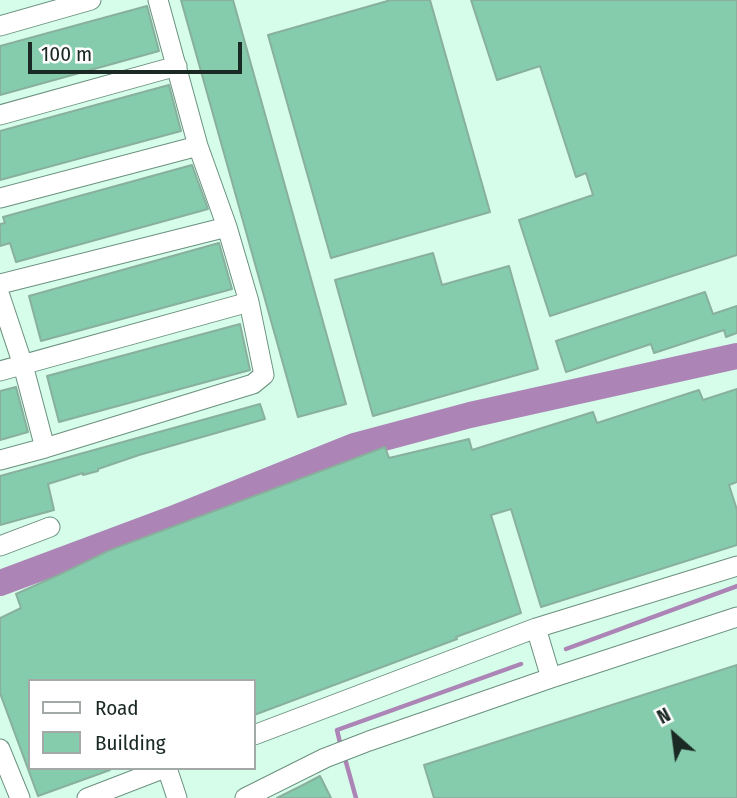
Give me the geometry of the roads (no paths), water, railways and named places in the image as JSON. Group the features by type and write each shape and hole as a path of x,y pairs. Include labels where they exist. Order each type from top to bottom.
{"street":[{"path":"0,26 92,0"},
{"path":"0,460 253,384 264,375 249,302 227,226 198,146 158,0"},
{"path":"0,115 177,66"},
{"path":"0,198 198,146"},
{"path":"0,284 227,226"},
{"path":"0,296 46,448"},
{"path":"0,372 249,302"},
{"path":"0,546 50,527"},
{"path":"256,734 737,566"},
{"path":"245,798 335,754 550,673 737,617"},
{"path":"538,635 550,673"},
{"path":"0,749 20,798"},
{"path":"87,798 161,770"},
{"path":"167,770 177,798"}],"waterway":[{"path":"0,583 172,519 354,446 470,415 737,356"},
{"path":"566,649 737,586"},
{"path":"341,747 337,730 521,664"},
{"path":"344,755 356,798"}]}
